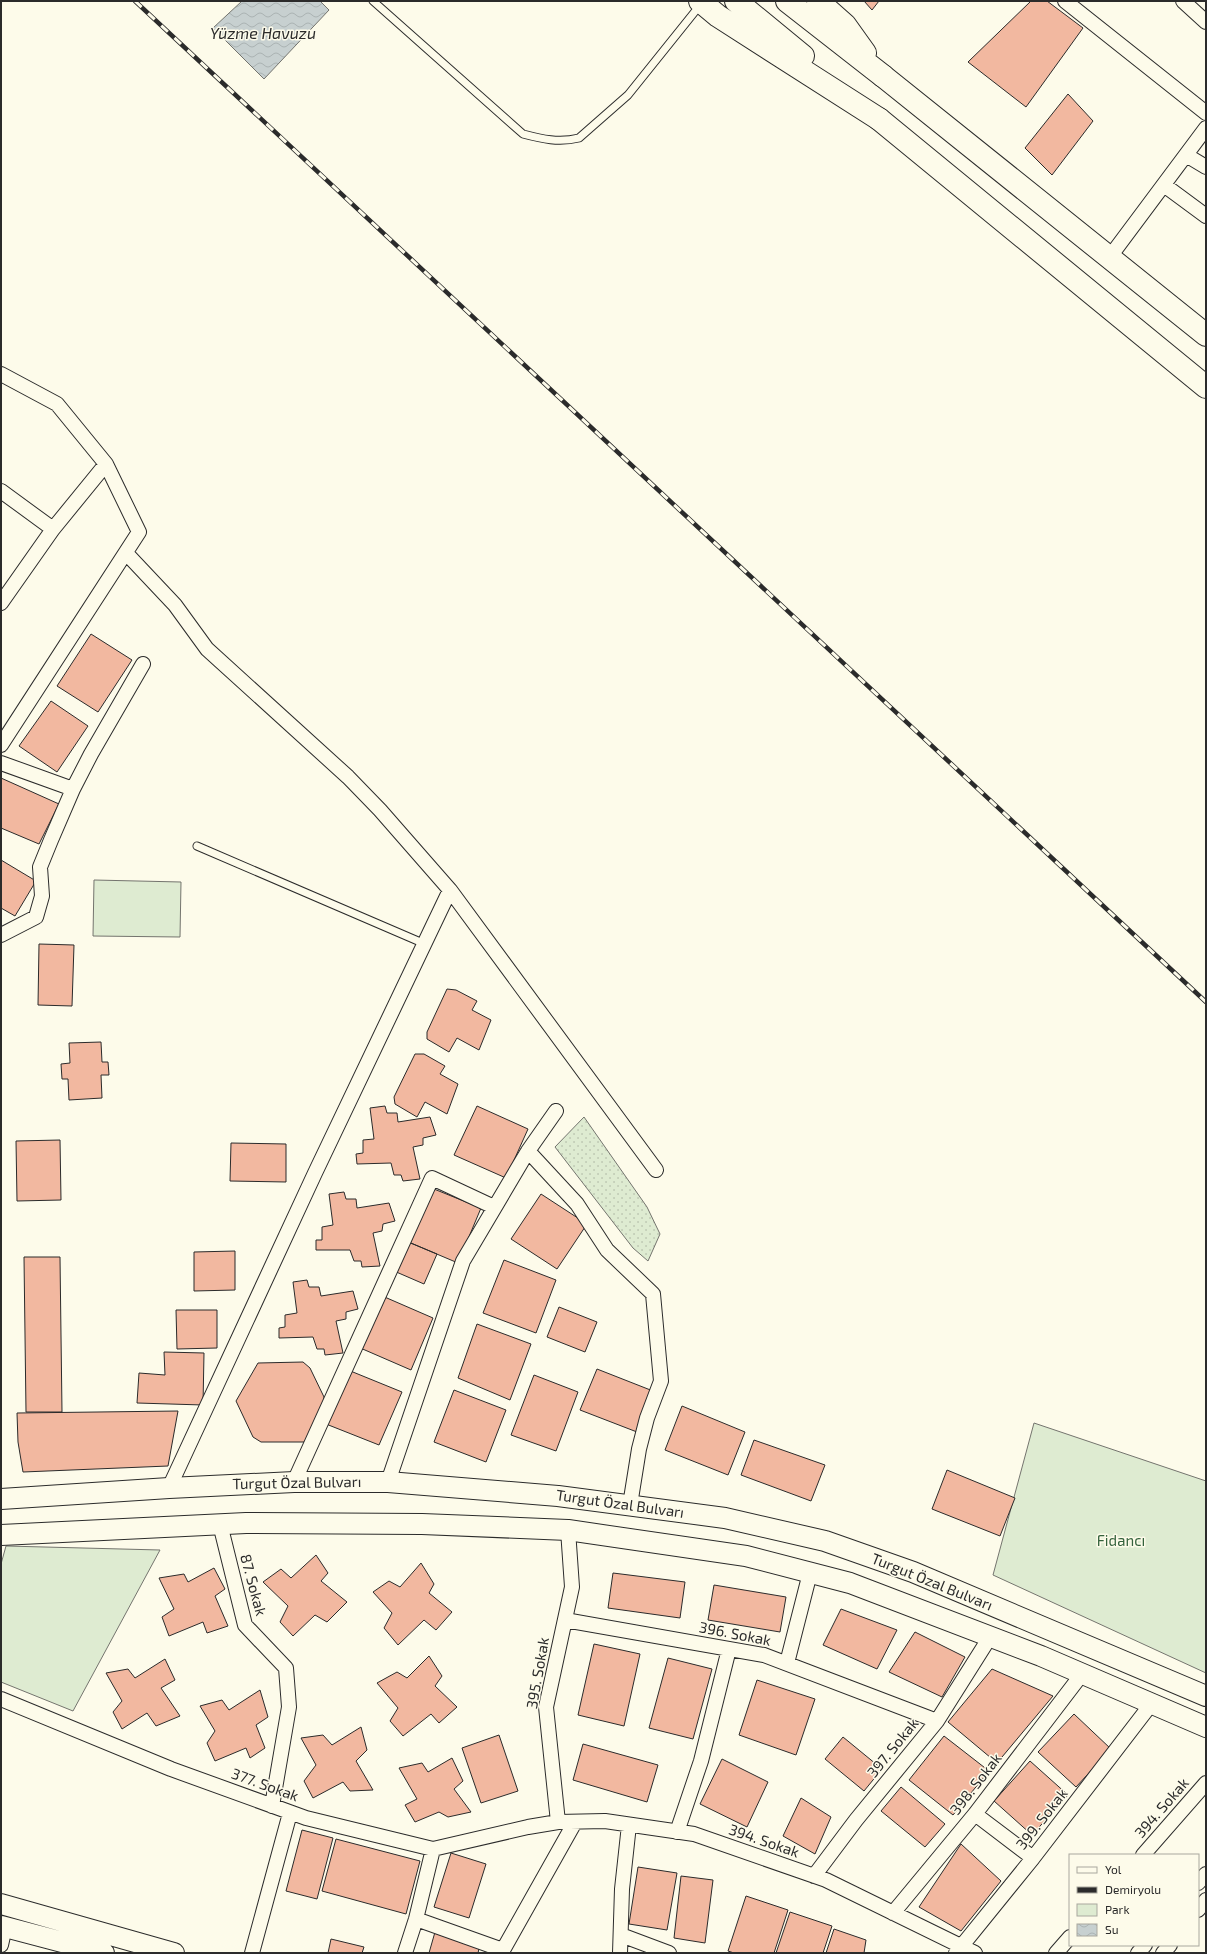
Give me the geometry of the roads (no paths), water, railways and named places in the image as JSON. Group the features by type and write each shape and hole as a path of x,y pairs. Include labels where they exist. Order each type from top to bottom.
{"main road":[{"path":"736,1 879,120 1206,387"},
{"path":"787,1 1206,335"},
{"path":"818,1 845,25 883,76"},
{"path":"701,2 718,16 879,120"},
{"name":"Turgut Özal Bulvarı","path":"1,1499 169,1488 294,1482 388,1482 558,1496 725,1518 825,1541 912,1572 1206,1696"},
{"name":"Turgut Özal Bulvarı","path":"1,1535 246,1523 422,1524 568,1530 746,1556 850,1583 1082,1674 1206,1727"},
{"path":"1,1904 174,1953"},
{"path":"2,1933 104,1953"}],"street":[{"path":"1065,1 1206,113"},
{"path":"1183,1 1206,22"},
{"path":"1109,258 1206,128"},
{"path":"1186,155 1206,167"},
{"path":"1164,185 1206,216"},
{"path":"1,374 57,404 106,464 139,532 1,745"},
{"path":"1,603 53,529 106,464"},
{"path":"1,491 53,529"},
{"path":"126,553 175,605 207,649 348,777 385,815 450,890 656,1170"},
{"path":"1,935 36,917 42,896 40,867 73,789 91,754 143,664"},
{"path":"1,763 73,789"},
{"path":"169,1488 315,1173 450,890"},
{"path":"388,1482 463,1261 528,1151 556,1112"},
{"path":"528,1151 577,1204 606,1250 653,1294 661,1381 639,1449 630,1505"},
{"path":"294,1482 432,1178 494,1207"},
{"name":"87. Sokak","path":"220,1524 246,1625 286,1668 289,1707 272,1806"},
{"name":"395. Sokak","path":"558,1822 546,1707 572,1588 568,1530"},
{"path":"786,1663 810,1573"},
{"name":"396. Sokak","path":"565,1620 764,1655 937,1721"},
{"name":"397. Sokak","path":"814,1876 856,1820 937,1721 990,1637"},
{"path":"677,1832 701,1761 729,1649"},
{"name":"398. Sokak","path":"893,1913 974,1814 1082,1674"},
{"name":"377. Sokak","path":"1,1699 171,1770 306,1818 433,1849 528,1827"},
{"name":"399. Sokak","path":"959,1950 1034,1858 1152,1703"},
{"name":"394. Sokak","path":"1144,1854 1206,1783"},
{"path":"252,1953 290,1812"},
{"path":"974,1814 1034,1858"},
{"name":"394. Sokak","path":"528,1827 558,1822 605,1821 694,1834 814,1876 893,1913 959,1950 975,1953"},
{"path":"416,1919 503,1950 575,1822"},
{"path":"620,1953 622,1889 629,1825"},
{"path":"405,1953 416,1919 433,1849"},
{"path":"1199,1882 1206,1874"},
{"path":"1199,1909 1206,1900"},
{"path":"621,1935 669,1953"},
{"path":"1056,1953 1069,1938"}],"lane":[{"path":"373,1 523,134 548,141 579,138 628,95 701,2"},
{"path":"197,846 424,944"}],"water":[{"name":"Yüzme Havuzu","path":"242,1 320,1 329,10 264,79 213,28"}],"railway":[{"path":"135,1 1206,1002"}],"park label":[{"name":"Fidancı","path":"1121,1541"}]}
